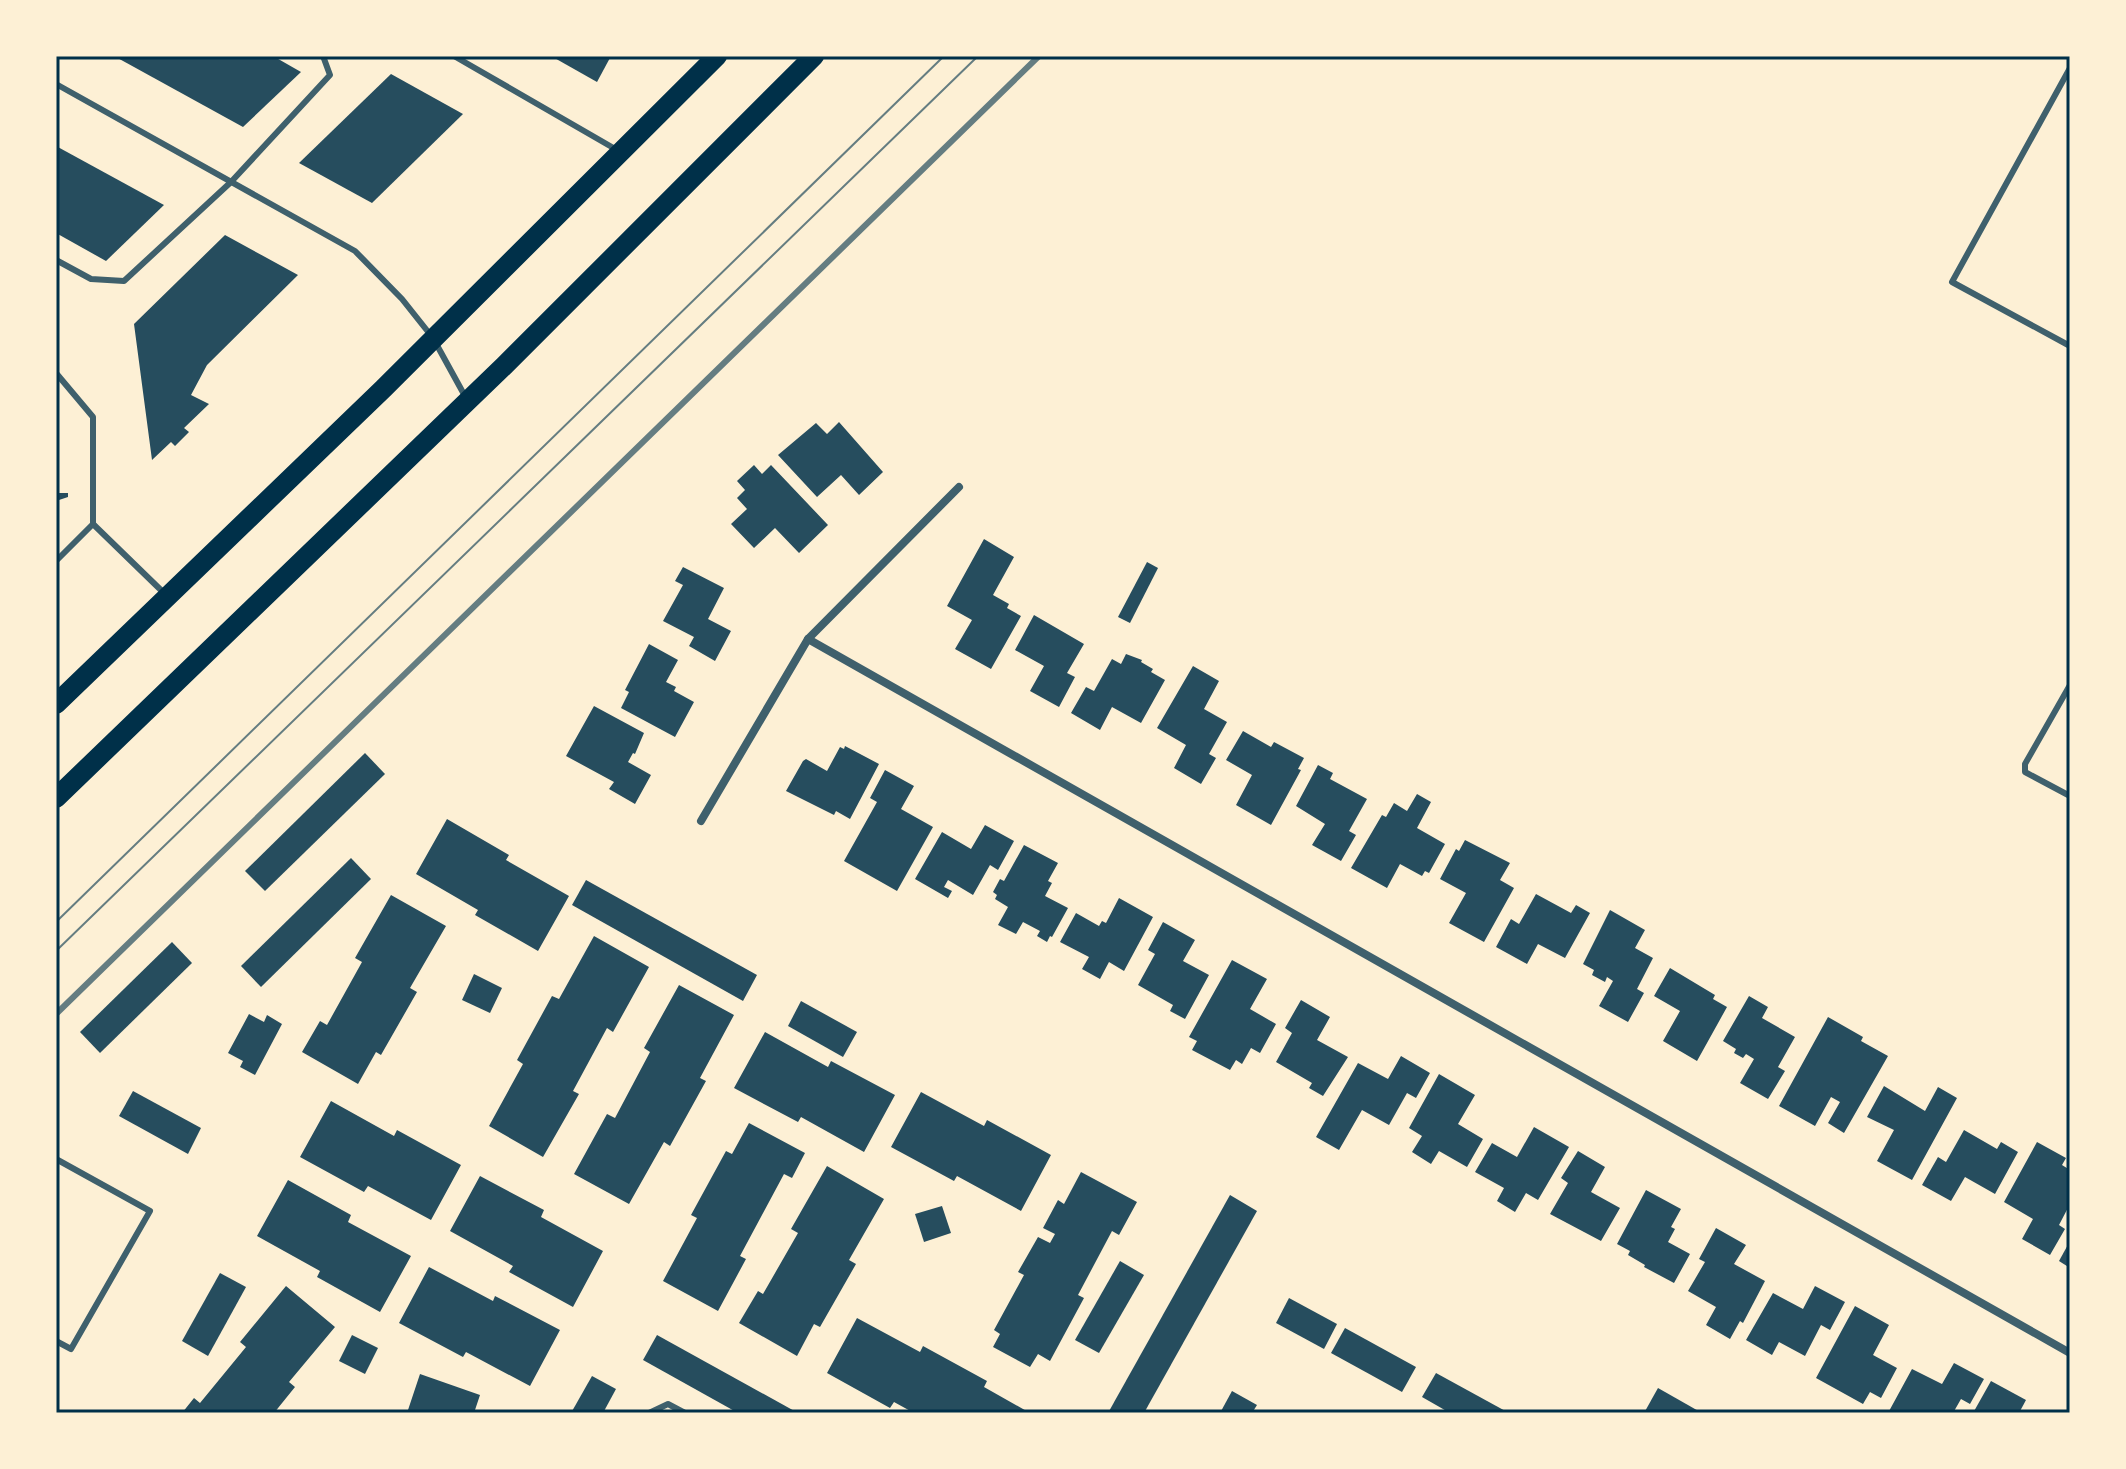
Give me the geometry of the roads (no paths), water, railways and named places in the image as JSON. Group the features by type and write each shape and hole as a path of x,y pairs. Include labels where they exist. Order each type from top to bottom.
{"main road":[{"path":"56,704 433,338 717,56"},
{"path":"56,798 468,401 814,56"}],"street":[{"path":"701,821 808,639 959,487"},
{"path":"808,639 2070,1353"}],"lane":[{"path":"56,260 91,279 124,281 231,182 330,75 323,56"},
{"path":"454,56 621,153"},
{"path":"2070,68 1952,282 2070,346"},
{"path":"56,84 355,251 402,299 433,338 468,401"},
{"path":"56,373 93,417 93,524 56,561"},
{"path":"93,524 168,596"},
{"path":"2070,685 2025,764 2025,772 2070,796"},
{"path":"56,1159 150,1211 71,1349 56,1341"},
{"path":"649,1413 668,1404 685,1413"}],"tram line":[{"path":"56,922 944,56"},
{"path":"56,951 978,56"}],"railway":[{"path":"56,1014 1039,56"}]}
